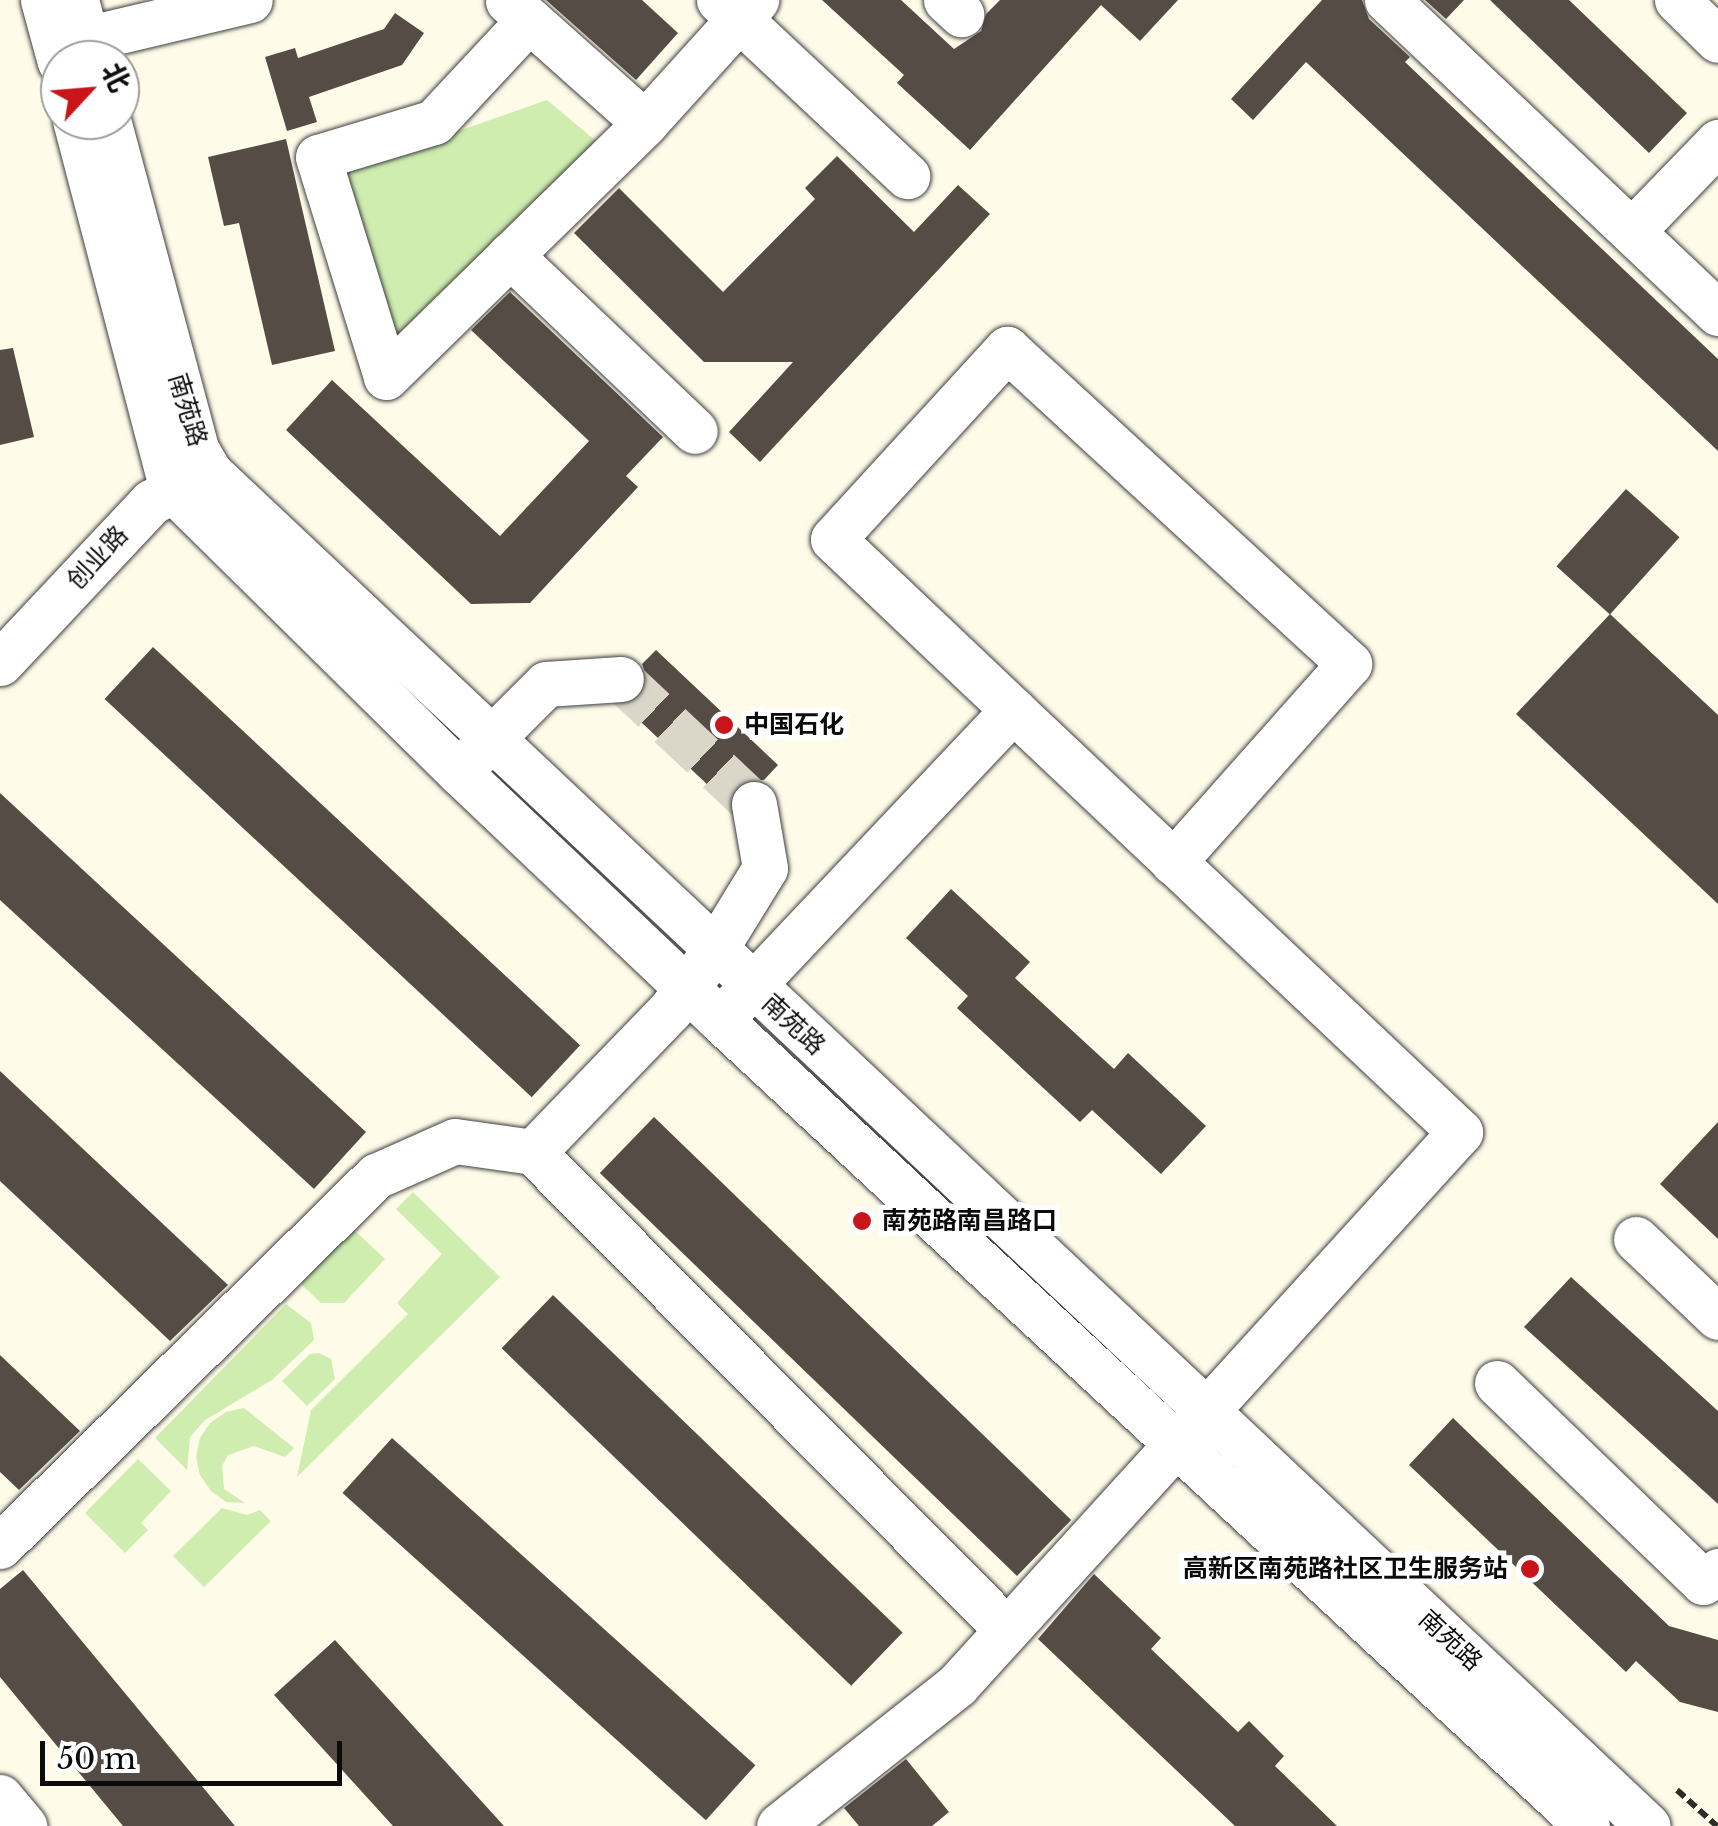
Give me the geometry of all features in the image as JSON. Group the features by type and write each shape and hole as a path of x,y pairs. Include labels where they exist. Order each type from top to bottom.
{"street":[{"path":"43,0 73,40"},
{"path":"78,40 250,0"},
{"path":"1387,0 1718,313"},
{"path":"1677,0 1718,40"},
{"path":"644,123 518,10 434,122 318,157 386,376 644,123 738,6 907,176"},
{"name":"南苑路","path":"81,140 186,468 458,772 703,1004 1189,1432 1648,1826"},
{"name":"南苑路","path":"112,140 186,468 491,740 752,987 1189,1432 1587,1826"},
{"path":"1632,231 1718,142"},
{"path":"510,255 695,431"},
{"path":"779,1826 957,1685 1460,1132 1173,862 832,539 1008,349 1350,664 1173,862"},
{"name":"创业路","path":"0,625 142,472 186,468"},
{"name":"创业路","path":"0,663 186,468"},
{"path":"458,772 546,684 621,679"},
{"path":"533,1152 703,1004 752,987 1013,710"},
{"path":"703,1004 714,951 764,868 754,804"},
{"path":"0,1546 376,1176 455,1141 533,1152 1007,1630"},
{"path":"1636,1239 1718,1317"},
{"path":"1497,1383 1703,1582 1718,1571"},
{"path":"0,1797 24,1826"}],"green space":[{"path":"547,100 596,141 395,345 345,171"},
{"path":"413,1192 500,1277 297,1477 311,1410 408,1314 397,1303 442,1254 396,1209"},
{"path":"353,1229 385,1259 344,1303 321,1303 301,1284"},
{"path":"286,1304 311,1323 314,1340 272,1380 205,1420 190,1437 187,1470 155,1438"},
{"path":"319,1353 331,1359 335,1379 307,1406 282,1381 310,1354"},
{"path":"244,1408 294,1448 285,1457 254,1446 228,1455 222,1466 224,1489 245,1503 226,1502 211,1491 200,1475 196,1457 200,1438 210,1423 226,1412"},
{"path":"138,1459 171,1491 141,1523 148,1530 125,1553 85,1513"},
{"path":"222,1508 247,1515 260,1510 271,1521 204,1587 173,1556"}],"building":[{"path":"546,0 642,0 678,33 636,80"},
{"path":"822,0 901,0 954,49 981,31 986,14 1000,0 1178,0 1140,41 1101,5 970,150 897,83 904,75"},
{"path":"1322,0 1362,0 1369,19 1410,57 1405,62 1718,359 1718,451 1306,62 1253,120 1231,99"},
{"path":"1425,0 1464,0 1446,19"},
{"path":"1490,0 1569,0 1687,113 1649,153"},
{"path":"395,13 424,33 402,65 309,97 317,122 287,131 265,57 295,48 298,58 384,29"},
{"path":"286,139 335,351 272,365 239,223 224,226 208,157"},
{"path":"837,156 914,232 958,185 990,214 760,462 729,432 793,362 704,362 574,233 619,188 723,292 815,199 805,188"},
{"path":"510,292 663,437 626,476 638,487 530,603 471,604 286,430 332,380 500,536 589,441 471,330"},
{"path":"13,348 34,437 0,445 0,350"},
{"path":"1626,489 1680,537 1610,614 1556,566"},
{"path":"1610,614 1718,715 1718,904 1516,714"},
{"path":"153,647 580,1045 532,1097 105,699"},
{"path":"656,650 778,765 764,780 738,783 728,804 623,705 644,691 647,678 642,664"},
{"path":"0,793 366,1132 314,1189 0,900"},
{"path":"951,889 1030,962 1015,978 1114,1069 1128,1053 1206,1126 1161,1174 1092,1110 1080,1122 957,1008 968,996 906,938"},
{"path":"0,1071 228,1285 170,1341 0,1181"},
{"path":"654,1117 1071,1520 1017,1576 600,1173"},
{"path":"1718,1122 1718,1239 1660,1184"},
{"path":"1571,1277 1718,1411 1718,1504 1524,1327"},
{"path":"553,1295 903,1633 851,1686 502,1348"},
{"path":"0,1355 80,1431 19,1490 0,1472"},
{"path":"1453,1418 1669,1626 1718,1640 1718,1712 1680,1702 1636,1661 1626,1672 1409,1465"},
{"path":"392,1438 755,1765 706,1820 342,1493"},
{"path":"23,1570 235,1826 123,1826 0,1677 0,1589"},
{"path":"1094,1574 1161,1638 1151,1649 1238,1732 1249,1721 1284,1756 1275,1766 1337,1826 1235,1826 1038,1639"},
{"path":"335,1640 504,1826 393,1826 274,1695"},
{"path":"906,1759 949,1812 932,1826 859,1826 844,1808"}],"tunnel":[{"path":"621,679 754,804"}],"place":[{"name":"中国石化","path":"724,725"},
{"name":"南苑路南昌路口","path":"862,1221"},
{"name":"高新区南苑路社区卫生服务站","path":"1530,1569"}]}
